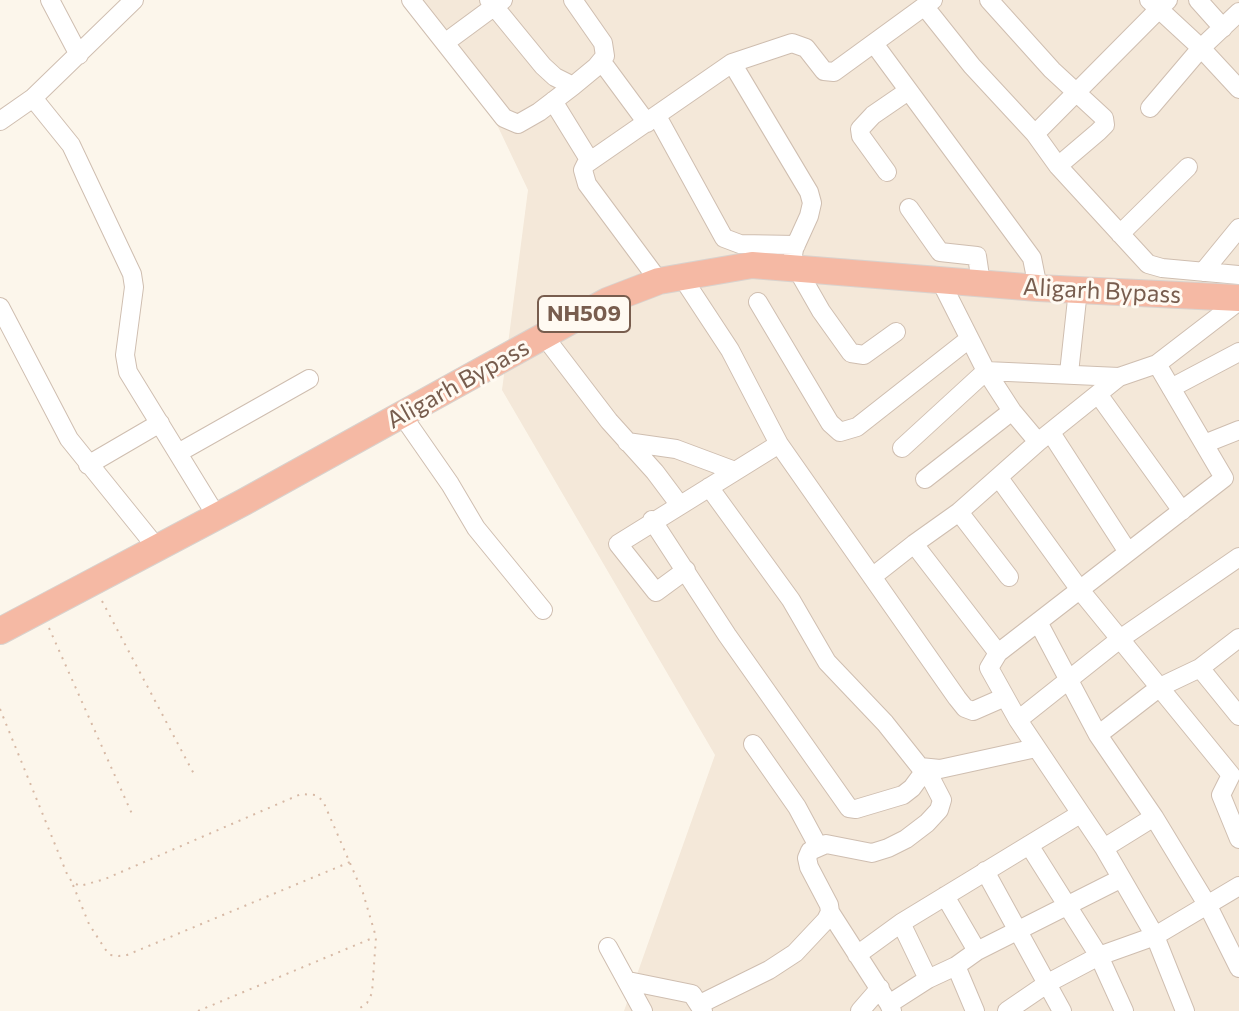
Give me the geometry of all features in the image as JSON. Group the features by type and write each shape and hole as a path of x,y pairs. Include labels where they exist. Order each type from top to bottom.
{"highway":[{"name":"Aligarh Bypass","path":"0,631 157,548 212,508 402,415 607,301 671,279 794,259 939,278 980,271 1038,288 1239,300"}],"street":[{"path":"50,0 79,55"},
{"path":"0,121 33,98 134,0"},
{"path":"411,0 504,118 514,124 524,122 602,62 606,49 573,0"},
{"path":"989,0 1052,70 1104,118 1105,125 1058,166"},
{"path":"1198,0 1223,28"},
{"path":"446,42 495,2 551,75 573,86"},
{"path":"1035,134 1159,3 1237,82"},
{"path":"1005,697 973,711 965,708 779,444 730,350 587,184 583,170 590,161 732,63 792,43 806,48 829,73 875,45 929,4 972,66 1148,264 1239,275"},
{"path":"1150,108 1201,48 1239,12"},
{"path":"875,45 1032,258 1038,288"},
{"path":"602,62 652,120 724,238 794,259"},
{"path":"732,63 809,192 812,203 794,259 821,311 851,353 864,355 896,332"},
{"path":"887,172 861,136 860,129 873,115 908,91"},
{"path":"33,98 71,145 130,268 134,287 126,367 212,508"},
{"path":"553,101 590,161"},
{"path":"1120,234 1188,167"},
{"path":"909,208 940,252 949,255 975,254 980,271"},
{"path":"1203,272 1239,228"},
{"path":"939,278 986,371 1012,411 1045,437 1128,552"},
{"path":"1069,373 1078,290"},
{"path":"872,577 959,512 1119,377 1157,364 1239,300"},
{"path":"758,302 830,423 840,432 857,427 969,339"},
{"path":"0,307 69,439 157,548"},
{"path":"544,336 679,504"},
{"path":"1171,388 1239,352"},
{"path":"1157,364 1224,478 998,653 989,668 1018,720 1104,848 1155,936 1185,1011"},
{"path":"902,448 986,371 1119,377"},
{"path":"178,453 309,379"},
{"path":"1098,394 1182,511"},
{"path":"925,479 1012,411"},
{"path":"402,415 476,528 543,610"},
{"path":"88,465 160,423"},
{"path":"1204,444 1239,430"},
{"path":"627,442 676,449 735,471"},
{"path":"686,570 656,592 618,544 652,520 779,444"},
{"path":"999,478 1080,590 1236,778 1221,795 1239,839"},
{"path":"709,487 791,600 827,662 885,723 920,767 940,769 1036,748"},
{"path":"959,512 1009,577"},
{"path":"652,520 727,635 849,808 856,809 903,795 926,769"},
{"path":"914,544 998,653"},
{"path":"1018,720 1120,639 1239,557"},
{"path":"1038,622 1098,735 1154,817 1208,906 1239,968"},
{"path":"1098,735 1160,687 1200,668 1239,638"},
{"path":"1200,668 1239,716"},
{"path":"753,744 797,807 818,846"},
{"path":"887,1001 830,912 807,858 818,846 837,844 872,853 906,839 939,810 942,800 926,769"},
{"path":"857,955 901,923 1080,814"},
{"path":"1104,848 1154,817"},
{"path":"1029,845 1099,956 1124,1011"},
{"path":"985,871 1062,1011"},
{"path":"860,1011 887,1001 956,966 977,951 1120,879"},
{"path":"1007,1011 1048,983 1099,956 1155,936 1238,889"},
{"path":"945,896 977,951"},
{"path":"628,981 683,990 692,994 702,1007 795,953 830,912"},
{"path":"901,923 928,979"},
{"path":"608,947 643,1011"},
{"path":"956,966 975,1011"}],"path":[{"path":"93,583 195,776"},
{"path":"41,609 132,814"},
{"path":"0,709 72,882 97,937 110,955 127,955 351,861"},
{"path":"72,882 80,886 89,885 301,794 316,795 323,801 351,861 376,937 372,993 367,1003 356,1011"},
{"path":"198,1011 376,937"}],"shaded area":[{"path":"406,0 1239,0 1239,1011 624,1011 715,755 502,390 528,190 481,91"}]}
